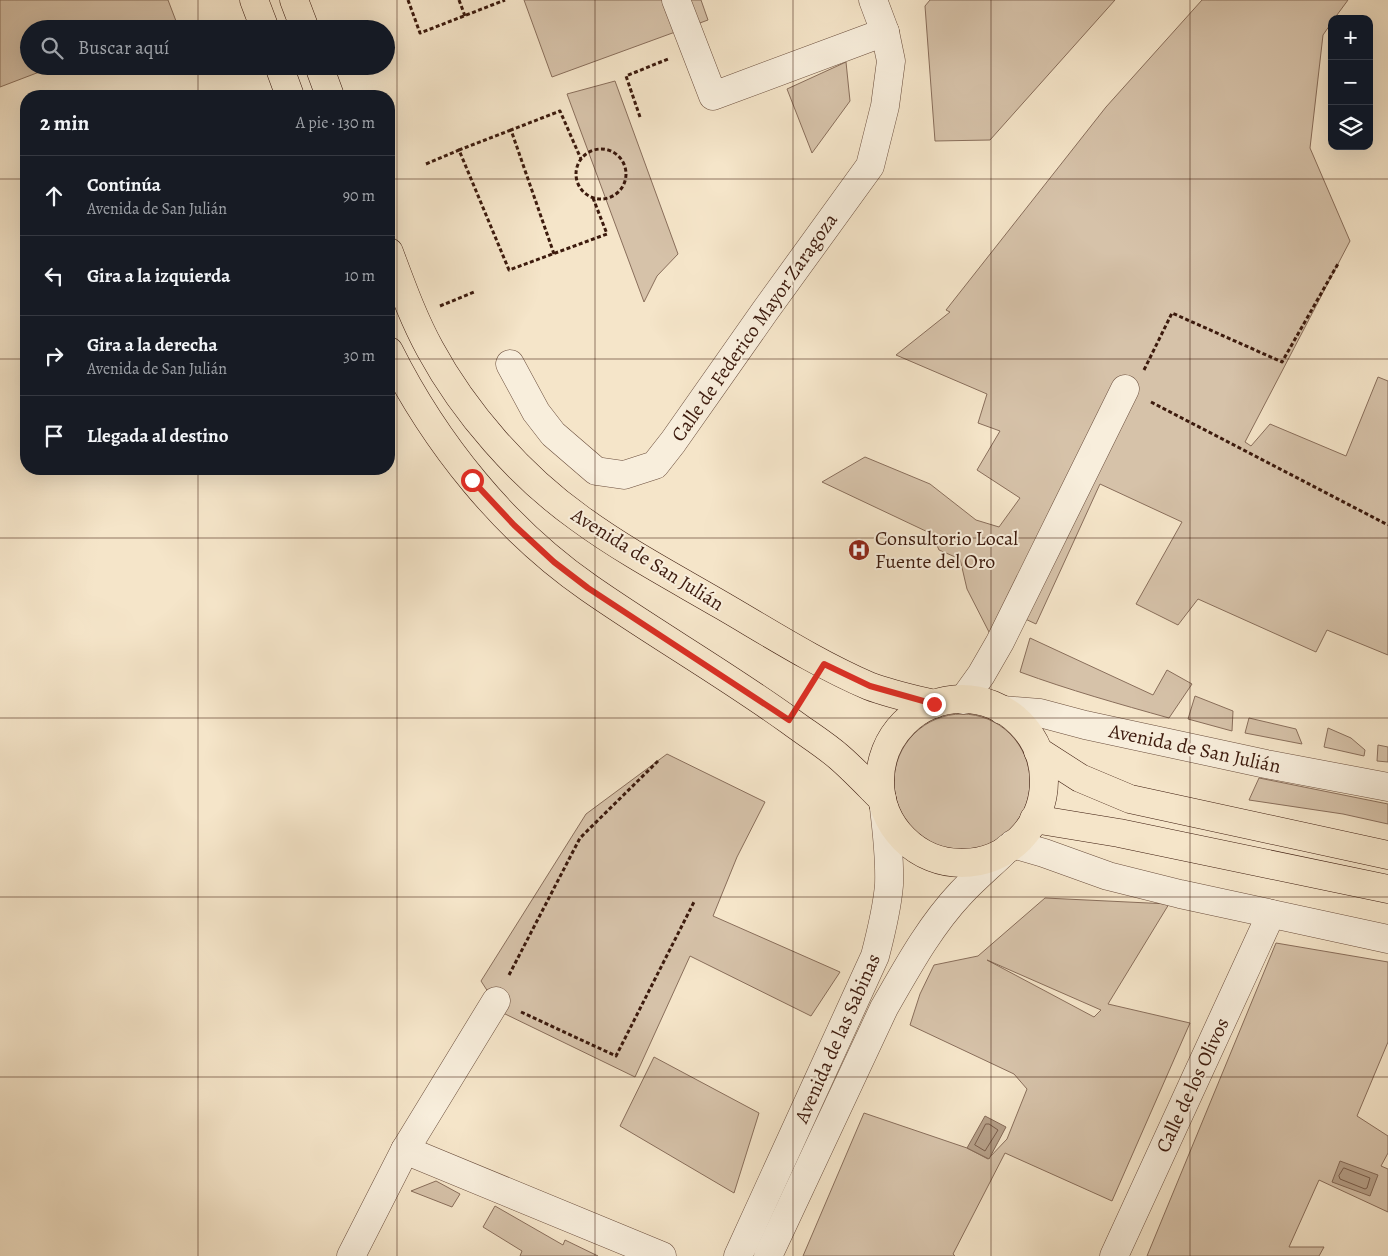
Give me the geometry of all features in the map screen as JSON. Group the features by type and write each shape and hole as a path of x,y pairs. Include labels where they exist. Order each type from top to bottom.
{"main road":[{"path":"254,0 262,20"},
{"path":"294,0 302,20"},
{"path":"282,75 288,90"},
{"path":"322,75 328,90"},
{"name":"Avenida de San Julián","path":"395,268 430,348 448,379 497,442 543,489 578,517 617,544 807,656 870,686 934,704"},
{"path":"395,362 414,398 472,480 514,525 554,562 588,588 771,707 838,757 883,804 897,831 909,844 924,854 940,860 958,863 976,862 993,857 1011,846 1025,833 1040,805 1044,781 1038,751 1031,737 1021,724 1002,710 983,702 963,700 934,704 909,719 890,742 881,770 883,804"},
{"path":"1038,751 1080,778 1137,801 1388,855"},
{"path":"1034,819 1119,833 1388,889"}],"street":[{"path":"676,0 713,96 885,32"},
{"name":"Calle de Federico Mayor Zaragoza","path":"510,364 536,412 553,434 596,471 624,475 655,465 674,442 765,311 870,166 885,106 891,61 885,32 873,0"},
{"path":"963,700 981,675 1000,642 1129,391"},
{"name":"Avenida de San Julián","path":"1002,710 1040,713 1085,725 1257,762 1388,787"},
{"name":"Avenida de las Sabinas","path":"738,1256 875,956 889,886 889,856 883,804"},
{"path":"1011,846 1053,856 1108,876 1388,939"},
{"name":"Avenida de las Sabinas","path":"768,1256 884,1008 903,975 931,931 961,893 1011,846"},
{"name":"Calle de los Olivos","path":"1114,1256 1271,914"},
{"path":"351,1256 405,1150 496,1001"},
{"path":"405,1150 662,1256"}],"path":[{"path":"408,0 420,33 505,0"},
{"path":"459,0 465,16"},
{"path":"640,117 626,76 675,57"},
{"path":"426,164 560,111 581,159"},
{"path":"511,130 554,254"},
{"path":"459,150 510,270 607,234 593,198"},
{"path":"592,150 608,150 616,154 622,160 625,168 624,184 613,196 605,199 593,198 582,192 576,178 576,170 581,159 592,150"},
{"path":"1339,262 1282,362 1172,313 1129,391 1388,525"},
{"path":"658,761 580,838 496,1001 616,1056 695,900"}],"shaded area":[{"path":"0,0 168,0 176,20 20,20 20,75 31,75 0,87"},
{"path":"524,0 701,0 708,20 552,77"},
{"path":"930,0 1115,0 990,140 935,141 925,6"},
{"path":"1202,0 1348,0 1337,15 1328,15 1328,28 1323,35 1310,148 1350,241 1245,442 1251,446 1270,424 1346,456 1378,377 1388,381 1388,655 1327,630 1316,652 1198,599 1178,625 1136,604 1182,522 1100,484 1036,624 1008,611 990,634 967,589 960,559 939,550 932,534 822,482 865,457 930,484 976,520 999,527 1020,498 977,470 1000,431 978,423 987,394 896,355 950,312 946,310 1106,107"},
{"path":"846,62 850,101 812,153 787,89"},
{"path":"615,81 678,254 657,276 644,302 567,94"},
{"path":"1030,638 1153,695 1167,670 1192,684 1169,718 1075,691 1020,672"},
{"path":"1195,696 1233,711 1232,731 1188,719"},
{"path":"962,714 988,719 1000,725 1010,734 1019,744 1025,756 1030,782 1025,808 1019,820 1010,830 1000,839 988,845 962,850 936,845 924,839 914,830 905,820 899,808 894,782 899,756 905,744 914,734 924,725 936,719"},
{"path":"1249,718 1296,729 1302,744 1245,733"},
{"path":"1328,728 1351,738 1365,750 1364,756 1324,747"},
{"path":"1378,745 1388,747 1388,762 1377,761"},
{"path":"667,754 765,802 737,857 713,916 840,972 811,1016 690,956 635,1077 501,1012 481,981 586,814"},
{"path":"1259,778 1388,804 1388,824 1343,814 1249,800"},
{"path":"1045,898 1169,904 1108,1004 1190,1023 1112,1201 1005,1153 953,1254 955,1256 803,1256 864,1113 967,1148 988,1159 1007,1139 1027,1089 1014,1074 910,1025 920,994 934,965 978,956","holes":["987,960 1101,1010 1094,1017"]},
{"path":"1276,943 1388,962 1388,1042 1357,1116 1388,1136 1388,1153 1381,1166 1388,1169 1388,1212 1319,1180 1289,1247 1324,1247 1319,1256 1147,1256"},
{"path":"654,1057 759,1113 734,1193 620,1126"},
{"path":"436,1181 460,1194 452,1207 411,1191"},
{"path":"495,1206 563,1245 565,1240 598,1256 520,1256 522,1251 483,1227"}],"water":[{"path":"985,1116 1006,1127 989,1159 967,1148"},
{"path":"1340,1161 1378,1175 1370,1196 1332,1182"}],"place":[{"name":"Consultorio Local Fuente del Oro","path":"859,550"}],"route":[{"path":"472,480 514,525 554,562 588,588 789,720 824,664 870,686 934,704"}]}
